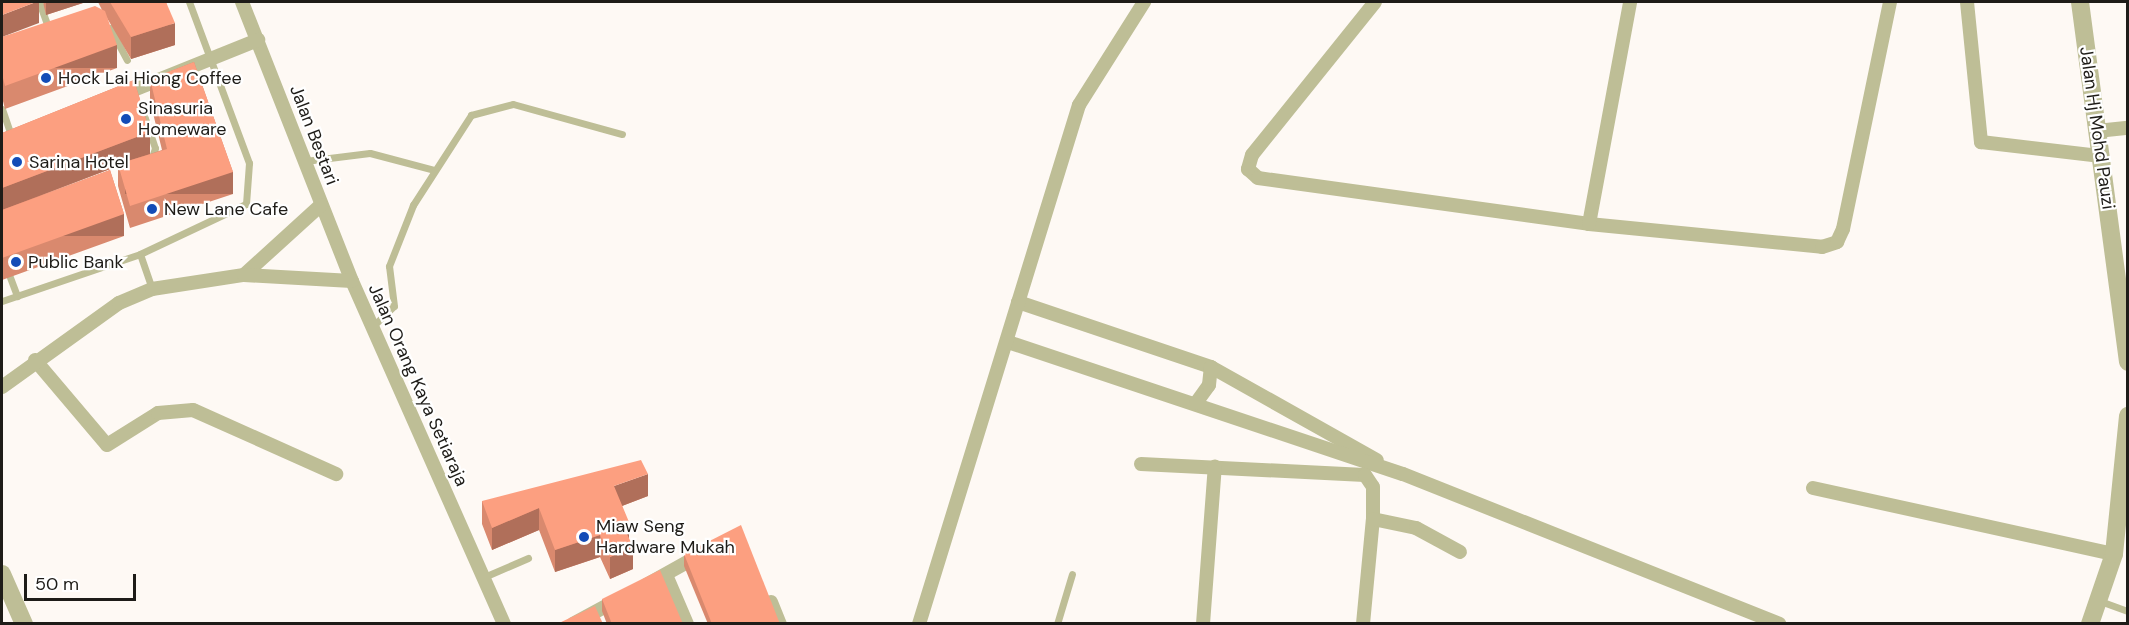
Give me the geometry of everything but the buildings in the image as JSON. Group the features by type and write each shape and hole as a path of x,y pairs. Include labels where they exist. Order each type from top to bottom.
{"street":[{"name":"Jalan Bestari","path":"242,2 352,281"},
{"path":"919,624 1008,342 1018,302 1079,105 1144,2"},
{"path":"1375,2 1269,132 1248,170 1281,184 1590,224 1832,246 1843,229 1890,2"},
{"path":"1590,224 1629,2"},
{"path":"1967,2 1981,142 2101,156"},
{"name":"Jalan Hj Mohd Pauzi","path":"2080,2 2127,362"},
{"path":"105,102 258,40"},
{"path":"2097,131 2127,128"},
{"path":"244,275 321,205"},
{"name":"Jalan Orang Kaya Setiaraja","path":"2,385 119,303 152,290 244,275 352,281 504,624"},
{"path":"1018,302 1210,367 1403,474"},
{"path":"1008,342 1403,474 1779,624"},
{"path":"35,360 107,445 163,411 193,410 336,474"},
{"path":"1196,403 1209,385 1210,367"},
{"path":"2090,624 2100,601 2114,554 2127,416"},
{"path":"1141,464 1365,475 1373,487 1373,519 1364,624"},
{"path":"1203,624 1215,466"},
{"path":"1813,488 2114,554"},
{"path":"1373,519 1416,528 1460,552"},
{"path":"573,624 712,548"},
{"path":"2,574 24,624"},
{"path":"666,574 687,624"},
{"path":"763,583 780,624"}],"lane":[{"path":"39,2 50,30"},
{"path":"2,301 140,254 227,217 250,195 249,163 189,2"},
{"path":"106,21 127,60"},
{"path":"40,34 59,27"},
{"path":"135,90 155,148 146,164"},
{"path":"372,327 394,306 388,277 392,255 434,170 471,115 487,107 513,104 622,134"},
{"path":"2,109 12,138"},
{"path":"305,161 369,153 434,170"},
{"path":"140,254 152,290"},
{"path":"2,256 17,296"},
{"path":"484,578 528,558"},
{"path":"1058,624 1072,574"},
{"path":"2100,601 2127,611"}],"place":[{"name":"Hock Lai Hiong Coffee","path":"46,78"},
{"name":"Sinasuria Homeware","path":"126,119"},
{"name":"Sarina Hotel","path":"17,162"},
{"name":"New Lane Cafe","path":"152,209"},
{"name":"Public Bank","path":"16,262"},
{"name":"Miaw Seng Hardware Mukah","path":"584,537"}]}
